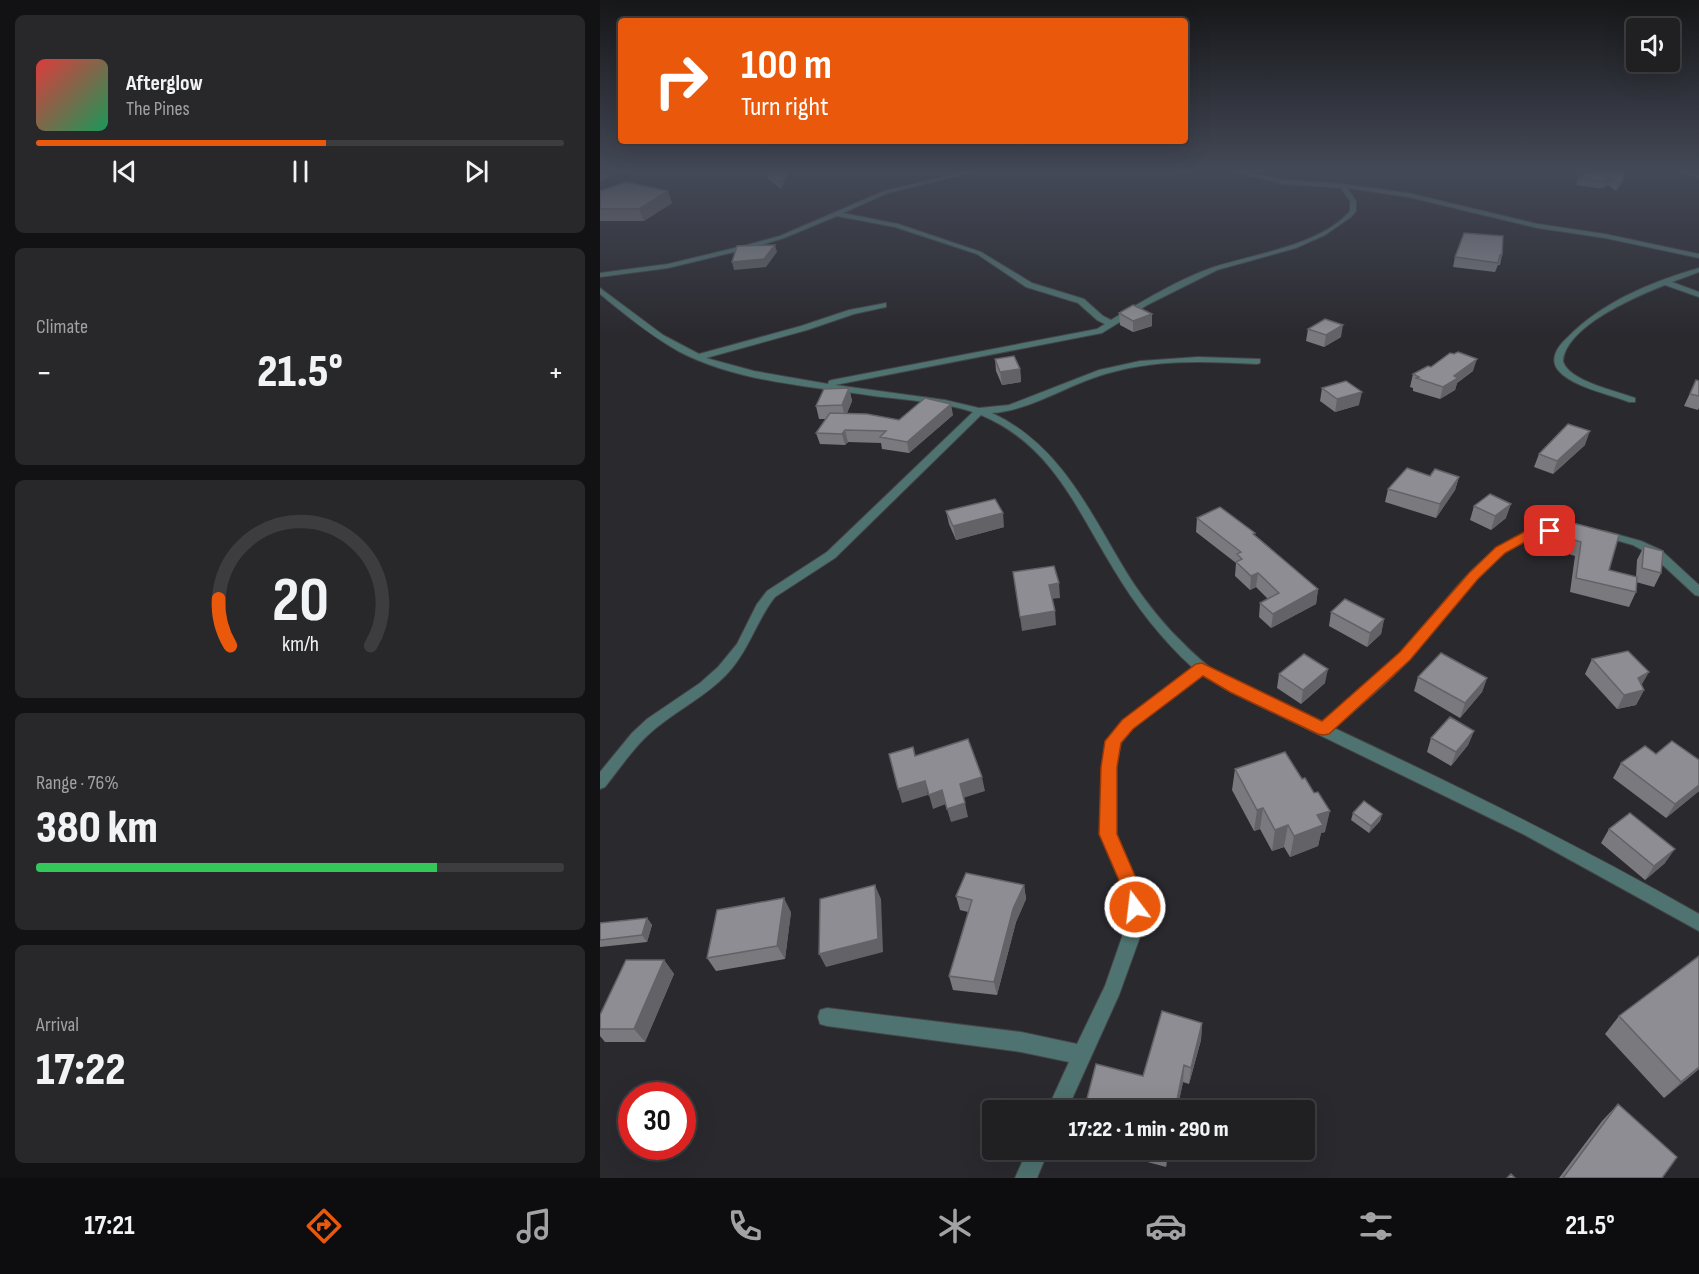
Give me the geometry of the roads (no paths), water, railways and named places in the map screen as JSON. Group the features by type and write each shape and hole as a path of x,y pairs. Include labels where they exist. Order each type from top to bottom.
{"street":[{"path":"600,275 668,266 713,257 782,237 810,225"},
{"path":"896,225 979,253 1029,285 1081,301 1100,318 1110,323"},
{"path":"822,385 1099,331 1146,302 1215,269 1300,245 1336,225"},
{"path":"1534,225 1623,239 1699,256"},
{"path":"1632,400 1576,378 1563,370 1558,361 1560,350 1577,330 1617,302 1699,270"},
{"path":"1664,282 1699,295"},
{"path":"600,291 681,350 699,357 764,375 980,411 1000,410 1076,380 1132,365 1187,358 1257,361"},
{"path":"699,357 883,305"},
{"path":"980,411 1000,421 1029,442 1059,469 1082,501 1118,568 1160,626 1202,668 1236,688 1481,805 1654,895 1699,923"},
{"path":"600,783 645,730 705,687 723,670 742,646 763,604 771,594 831,555 980,411"},
{"path":"1323,729 1405,656 1473,576 1501,550 1528,535 1550,531 1586,532 1615,536 1637,543 1657,553 1699,592"},
{"path":"1062,1100 1113,989 1131,937 1135,907 1127,878 1108,834 1109,767 1114,741 1128,724 1202,668"},
{"path":"827,1017 1021,1042 1082,1055"},
{"path":"1026,1178 1034,1160"}]}
